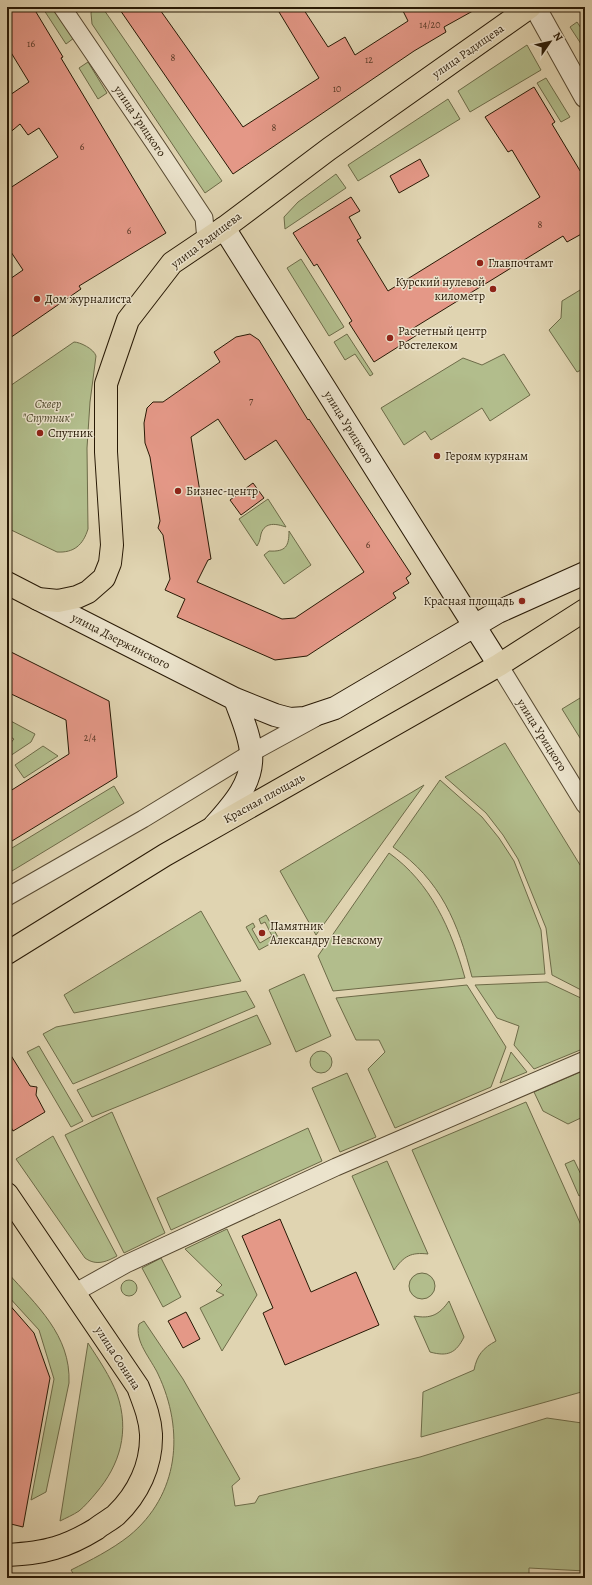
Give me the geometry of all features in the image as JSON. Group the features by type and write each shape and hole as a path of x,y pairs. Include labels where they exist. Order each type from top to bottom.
{"main road":[{"name":"улица Радищева","path":"38,599 58,601 77,597 88,592 104,578 110,563 112,545 106,452 106,384 128,320 172,263 224,228 329,149 530,7"},
{"name":"улица Урицкого","path":"224,228 499,665"},
{"name":"улица Дзержинского","path":"7,583 235,699 275,715 290,719 305,718 335,708 498,612 585,573"},
{"name":"Красная площадь","path":"7,953 165,854 499,665 585,610"},
{"path":"214,826 226,813 244,788 248,777 251,753 248,738 235,699"},
{"name":"улица Сонина","path":"7,1194 138,1387 148,1413 151,1435 149,1458 142,1482 132,1497 115,1516 84,1536 56,1548 32,1554 7,1555"}],"street":[{"name":"улица Урицкого","path":"62,7 160,150 204,218 206,240"},
{"path":"535,7 585,96"},
{"name":"улица Урицкого","path":"499,665 585,805"},
{"path":"7,897 143,819 251,753 335,708"},
{"path":"74,1294 126,1264 336,1167 585,1060"}],"green space":[{"path":"42,7 55,7 74,38 66,44"},
{"path":"93,7 102,7 222,181 205,193 92,24 91,13"},
{"path":"577,22 585,34 585,50 570,27"},
{"path":"527,45 541,70 470,112 458,91"},
{"path":"88,62 107,93 98,99 79,68"},
{"path":"546,78 570,117 561,122 537,83"},
{"path":"448,99 460,119 358,181 348,165"},
{"path":"336,174 346,188 285,229 284,217 298,202"},
{"path":"301,259 344,327 329,336 287,268"},
{"path":"585,287 585,368 577,372 549,330 561,318 562,301"},
{"path":"347,334 373,374 370,376 355,354 345,360 334,342"},
{"name":"Сквер \"Спутник\"","path":"74,342 86,346 95,353 96,356 90,402 87,448 88,529 86,535 77,547 68,551 57,552 7,528 7,388"},
{"path":"504,354 530,395 490,421 482,408 431,440 425,431 404,445 381,408 463,358 482,365"},
{"path":"268,499 286,527 275,524 268,525 263,530 257,546 239,519"},
{"path":"289,531 311,565 284,584 264,555 269,551 283,549 288,541"},
{"path":"585,695 585,746 562,709"},
{"path":"7,719 35,734 31,742 7,758 7,747 14,739 7,735"},
{"path":"505,743 585,873 585,992 552,975 546,928 518,859 503,835 486,813 445,777"},
{"path":"43,746 58,756 24,778 15,765"},
{"path":"440,780 482,817 499,838 514,861 541,930 545,974 472,977 467,957 454,921 445,904 424,874 410,860 393,847"},
{"path":"424,785 316,935 280,871"},
{"path":"114,786 124,803 7,874 7,851"},
{"path":"389,853 417,878 438,908 453,942 465,978 333,991 318,956"},
{"path":"201,911 241,981 74,1013 64,995"},
{"path":"266,915 279,939 259,950 246,927 253,923 255,927 252,929 260,943 272,936 265,922 261,924 259,919"},
{"path":"304,974 331,1036 296,1052 269,990"},
{"path":"547,982 585,1000 585,1048 534,1069 514,1045 519,1026 497,1018 475,985"},
{"path":"467,985 506,1047 491,1087 395,1128 368,1069 385,1052 379,1040 356,1040 336,998"},
{"path":"246,991 255,1007 73,1084 43,1034 56,1027"},
{"path":"257,1015 271,1044 92,1117 77,1090"},
{"path":"39,1046 83,1121 71,1127 27,1052"},
{"path":"317,1051 325,1051 332,1058 332,1066 325,1073 317,1073 310,1066 310,1058"},
{"path":"511,1052 527,1072 500,1083"},
{"path":"585,1070 585,1116 568,1124 543,1111 534,1092"},
{"path":"347,1073 376,1137 340,1152 312,1088"},
{"path":"526,1102 585,1234 585,1391 421,1437 423,1392 474,1370 481,1352 496,1341 412,1150"},
{"path":"112,1112 165,1233 124,1253 65,1135"},
{"path":"308,1128 322,1161 171,1230 157,1198"},
{"path":"53,1136 117,1256 101,1262 93,1262 85,1258 16,1159"},
{"path":"574,1160 585,1183 585,1193 579,1196 565,1164"},
{"path":"387,1161 428,1254 412,1254 401,1261 394,1270 352,1176"},
{"path":"227,1229 257,1295 222,1351 200,1308 224,1295 216,1291 222,1285 185,1249"},
{"path":"161,1258 181,1297 163,1307 142,1268"},
{"path":"7,1272 50,1322 58,1335 68,1366 69,1383 46,1492 31,1500 54,1379 39,1330 7,1295"},
{"path":"422,1273 431,1277 435,1286 431,1295 422,1299 413,1295 409,1286 413,1277"},
{"path":"129,1280 136,1285 137,1288 132,1295 129,1296 122,1291 121,1288 126,1281"},
{"path":"449,1301 464,1337 458,1347 447,1354 430,1352 414,1316 425,1317 434,1315 442,1310"},
{"path":"144,1321 183,1379 240,1479 232,1486 235,1506 255,1503 259,1496 420,1457 547,1418 582,1423 585,1460 585,1571 529,1568 529,1578 76,1578 71,1570 115,1546 129,1536 146,1520 158,1501 167,1482 172,1461 174,1439 172,1418 167,1396 158,1374 144,1350 139,1337 139,1324"},
{"path":"88,1343 108,1374 117,1394 123,1421 120,1447 117,1459 111,1471 92,1498 79,1511 60,1521"}],"building":[{"path":"7,7 33,7 63,57 61,58 166,233 79,286 81,289 7,340 7,281 23,270 7,246 7,190 58,157 39,128 28,135 20,124 7,135 7,97 29,82 7,46"},
{"path":"118,7 158,7 243,127 319,78 276,7 302,7 328,47 345,37 355,55 408,21 401,7 480,7 444,27 446,32 414,51 233,174"},
{"name":"Главпочтамт","path":"534,87 555,122 552,124 585,179 585,232 567,242 563,236 412,329 417,335 374,362 349,323 352,321 317,264 314,266 293,233 351,197 360,211 349,217 361,238 357,240 388,291 540,197 512,150 508,152 485,117"},
{"path":"420,159 429,176 399,193 390,176"},
{"path":"250,334 259,340 308,420 309,419 411,574 406,578 409,583 393,593 396,598 307,656 275,660 177,617 185,599 165,590 170,579 163,535 158,528 160,521 150,457 145,443 144,423 147,408 153,402 163,402 220,362 214,352 236,337","holes":["218,419 245,460 276,440 364,572 295,618 282,619 197,582 208,560 211,559 191,437"]},
{"path":"253,483 264,498 241,515 230,500"},
{"path":"7,650 109,701 117,777 7,844 7,793 69,754 66,720 7,692"},
{"path":"7,1049 30,1086 37,1087 36,1095 45,1112 13,1131 7,1120"},
{"path":"280,1219 311,1292 356,1272 379,1325 285,1365 263,1313 273,1308 242,1236"},
{"path":"7,1302 34,1333 50,1378 23,1527 7,1523"},
{"path":"186,1312 200,1339 183,1348 168,1321"}],"place":[{"name":"Главпочтамт","path":"480,263"},
{"name":"Курский нулевой километр","path":"493,289"},
{"name":"Дом журналиста","path":"37,299"},
{"name":"Расчетный центр Ростелеком","path":"390,338"},
{"name":"Спутник","path":"40,433"},
{"name":"Героям курянам","path":"437,456"},
{"name":"Бизнес-центр","path":"178,491"},
{"name":"Красная площадь","path":"522,601"},
{"name":"Памятник Александру Невскому","path":"262,933"}]}
